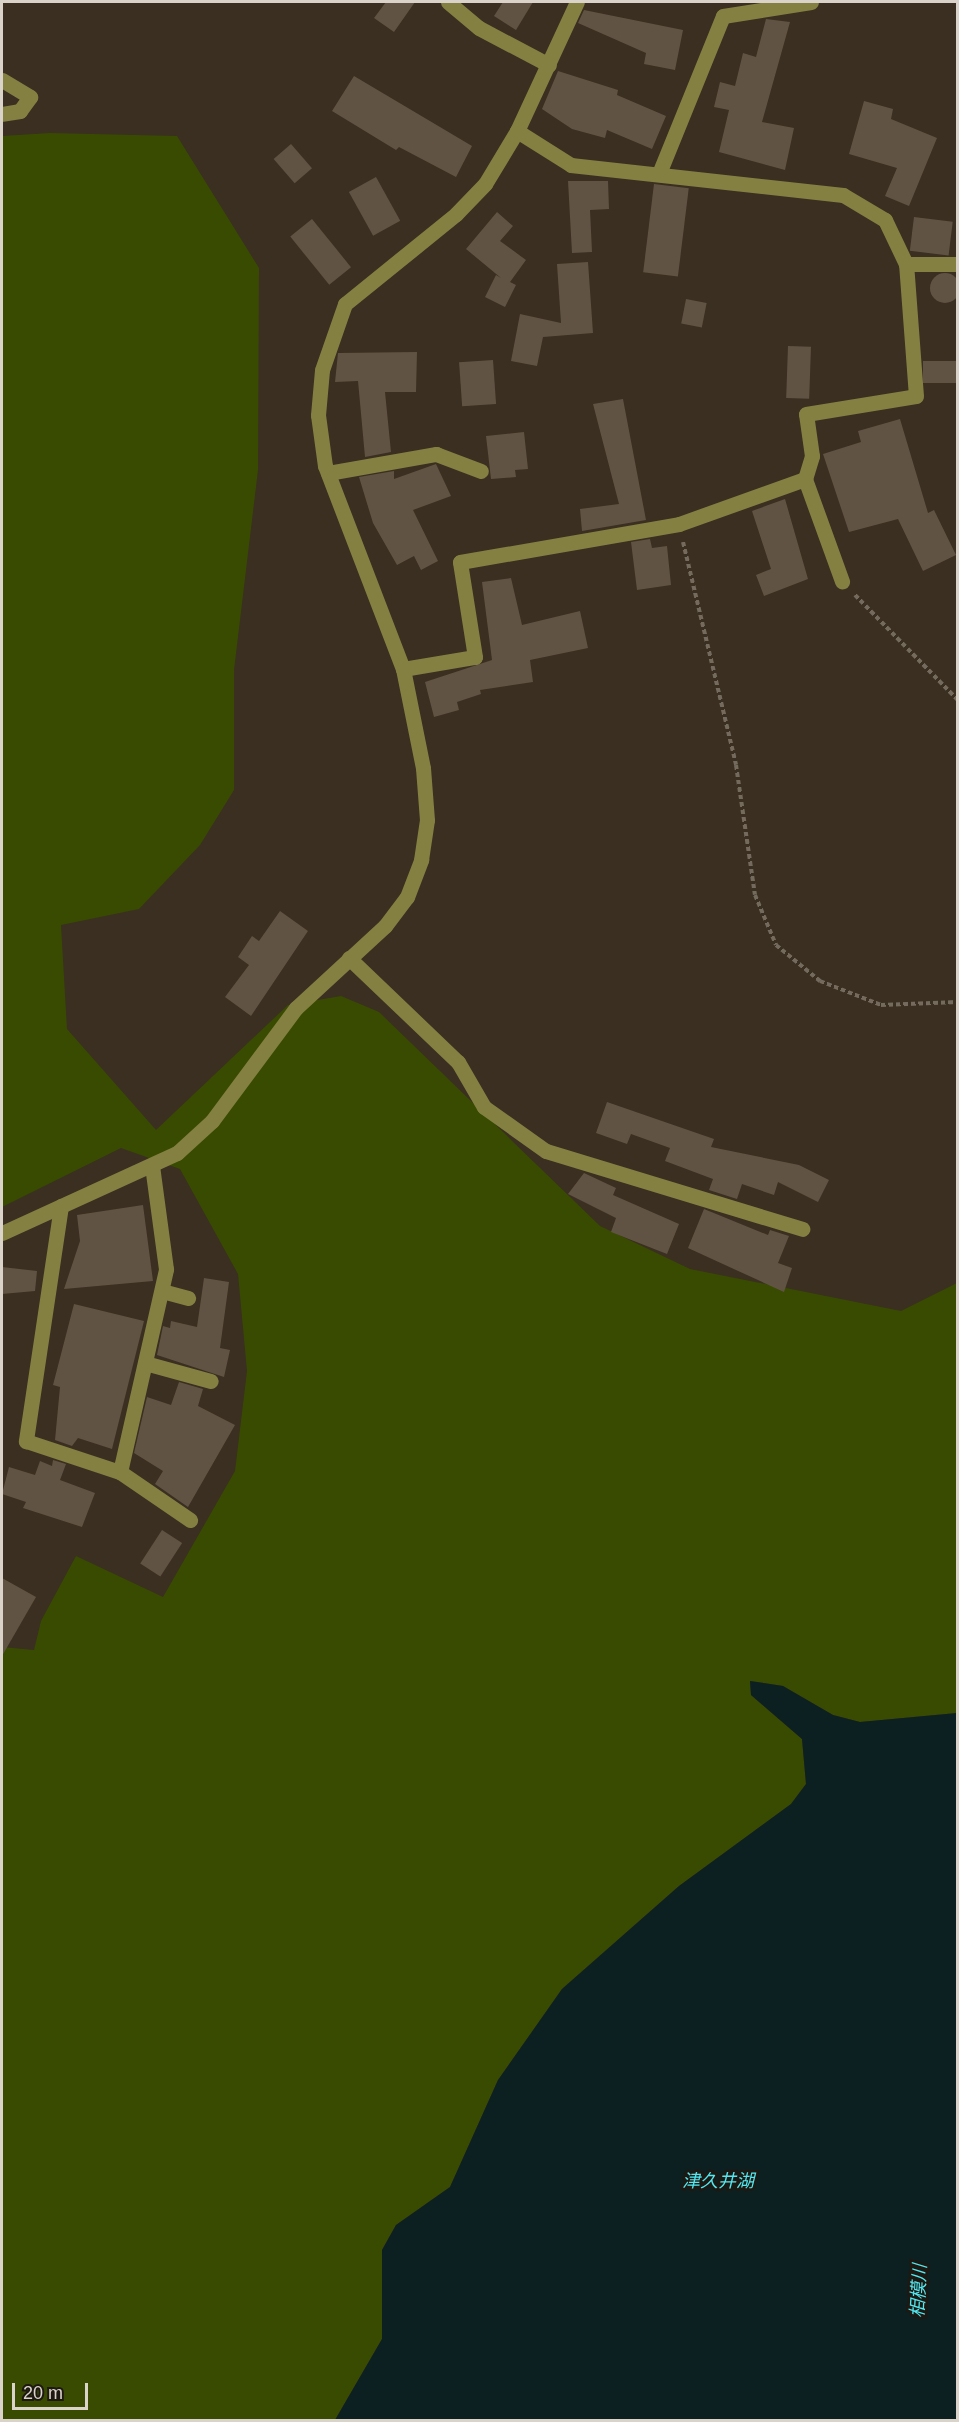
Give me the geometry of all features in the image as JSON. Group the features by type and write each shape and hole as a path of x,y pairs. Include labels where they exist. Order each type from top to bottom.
{"street":[{"path":"448,2 479,28 549,65"},
{"path":"2,1233 177,1153 212,1121 296,1008 349,958 407,897 421,860 427,820 423,768 403,669 328,473 318,415 322,370 345,304 456,214 485,184 517,131 577,2"},
{"path":"660,171 723,16 811,2"},
{"path":"2,80 30,97 20,111 2,114"},
{"path":"517,131 571,165 660,171 843,195 885,220 906,264 916,396 806,414 812,456 805,479 842,581"},
{"path":"906,264 957,264"},
{"path":"328,473 436,454 481,471"},
{"path":"403,669 475,657 460,562 679,524 805,479"},
{"path":"349,958 458,1062 484,1107 546,1151 802,1229"},
{"path":"120,1472 166,1269 152,1165"},
{"path":"61,1206 26,1442 120,1472 190,1520"},
{"path":"162,1291 188,1298"},
{"path":"145,1363 211,1381"}],"path":[{"path":"679,524 736,765 755,895 776,945 820,981 881,1005 957,1002"},
{"path":"842,581 957,700"}],"green space":[{"path":"50,133 177,136 259,268 258,470 234,670 234,790 200,845 139,909 61,925 67,1029 156,1130 288,1005 341,996 379,1012 600,1226 690,1269 901,1311 957,1283 957,1713 860,1722 833,1715 783,1686 750,1681 751,1695 802,1739 806,1784 791,1804 679,1886 562,1989 498,2080 450,2187 396,2225 382,2250 382,2339 335,2420 2,2420 2,1647 34,1650 41,1621 76,1556 163,1597 235,1471 247,1371 238,1274 180,1169 121,1148 2,1207 2,136"}],"water":[{"name":"津久井湖","path":"750,1681 783,1686 833,1715 860,1722 957,1713 957,2420 335,2420 382,2339 382,2250 396,2225 450,2187 498,2080 562,1989 679,1886 791,1804 806,1784 802,1739 751,1695"}],"building":[{"path":"386,2 415,2 394,32 374,18"},
{"path":"503,2 533,2 516,30 494,16"},
{"path":"584,10 683,30 675,70 644,64 646,53 578,23"},
{"path":"766,19 790,22 762,122 794,128 785,170 719,152 729,110 714,107 720,82 735,86 743,53 756,57"},
{"path":"558,71 618,90 617,95 666,116 652,149 607,130 605,138 572,129 542,109"},
{"path":"354,76 472,146 456,177 399,147 396,150 332,111"},
{"path":"864,101 893,109 891,119 937,138 909,206 885,196 897,168 849,154"},
{"path":"291,144 312,168 295,183 274,159"},
{"path":"376,177 400,221 373,236 349,192"},
{"path":"568,181 608,181 609,209 590,210 592,252 572,253"},
{"path":"654,184 689,188 678,277 643,272"},
{"path":"497,212 513,226 500,241 526,260 510,282 516,285 505,307 485,297 496,275 501,278 466,249"},
{"path":"914,217 953,222 949,255 910,251"},
{"path":"312,219 351,267 329,285 290,237"},
{"path":"588,262 593,333 543,337 537,366 511,361 520,314 561,323 557,264"},
{"path":"945,273 956,277 960,288 956,299 945,303 934,299 930,288 934,277"},
{"path":"686,299 707,303 702,328 681,324"},
{"path":"788,346 811,347 809,399 786,398"},
{"path":"417,352 416,392 385,392 391,452 365,457 358,381 335,382 338,353"},
{"path":"493,360 496,404 462,406 459,362"},
{"path":"923,361 957,361 957,383 923,383"},
{"path":"623,399 646,520 582,531 580,509 619,504 593,404"},
{"path":"900,419 928,513 934,510 956,555 923,571 898,519 849,532 823,454 861,442 858,431"},
{"path":"524,432 528,469 515,470 516,477 491,479 486,436"},
{"path":"436,464 451,496 413,510 438,561 421,570 414,556 397,565 373,523 359,477 394,471 394,479"},
{"path":"785,499 808,579 764,596 756,575 771,569 752,511"},
{"path":"650,539 652,548 667,546 671,585 637,590 631,542"},
{"path":"511,578 522,625 580,611 588,648 530,660 533,682 480,690 481,694 457,702 459,710 434,717 425,682 492,660 482,582"},
{"path":"280,911 308,931 251,1016 225,997 249,965 238,957 252,936 259,941"},
{"path":"607,1102 714,1139 711,1147 799,1165 829,1180 818,1202 778,1182 774,1195 742,1184 737,1199 709,1190 713,1179 665,1161 670,1148 631,1134 627,1144 596,1133"},
{"path":"584,1173 616,1188 613,1195 679,1224 667,1254 611,1232 616,1218 568,1194"},
{"path":"143,1205 153,1281 64,1289 80,1241 77,1215"},
{"path":"704,1209 768,1235 770,1230 789,1236 778,1263 792,1268 784,1292 688,1248"},
{"path":"2,1267 37,1271 35,1291 2,1294"},
{"path":"204,1278 229,1282 220,1348 230,1350 224,1377 157,1355 163,1326 170,1328 171,1321 197,1327"},
{"path":"74,1304 144,1321 112,1449 78,1438 72,1446 55,1440 60,1387 53,1385"},
{"path":"179,1382 203,1389 198,1406 235,1425 188,1507 155,1484 163,1471 134,1453 147,1397 171,1405"},
{"path":"53,1460 66,1464 60,1480 95,1493 82,1527 23,1508 26,1502 2,1494 9,1467 35,1475 40,1461 52,1466"},
{"path":"162,1530 182,1543 160,1577 140,1564"},
{"path":"2,1578 36,1597 2,1656"}],"water label":[{"name":"相模川","path":"919,2291"}]}
